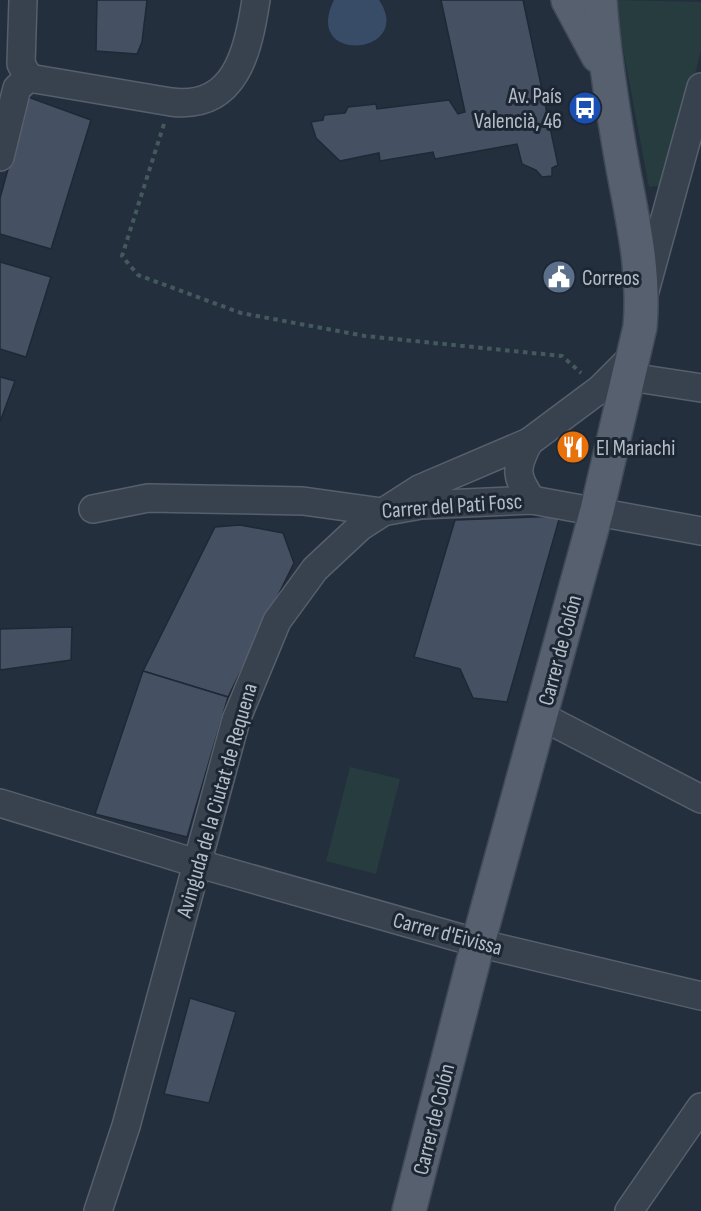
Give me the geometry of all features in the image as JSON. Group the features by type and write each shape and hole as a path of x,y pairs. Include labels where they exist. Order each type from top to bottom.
{"main road":[{"path":"568,0 592,42 609,86"},
{"path":"600,0 609,86 638,244 642,301"},
{"name":"Carrer de Colón","path":"409,1211 478,943 597,510 633,366 642,301"}],"street":[{"path":"23,0 21,64 29,78"},
{"path":"0,157 17,88 29,78 190,104 216,96 235,73 250,38 256,0"},
{"name":"Carrer de Colón","path":"642,301 701,87"},
{"path":"633,366 701,388"},
{"name":"Avinguda de la Ciutat de Requena","path":"98,1211 126,1126 236,720 277,621 296,593 339,544 382,512 418,489 529,442 633,366"},
{"path":"529,442 519,459 517,471 522,486 532,500"},
{"path":"473,466 482,470 490,480 489,494 483,502"},
{"name":"Carrer del Pati Fosc","path":"93,509 148,498 303,501 382,512 421,505 532,500 597,510 701,531"},
{"path":"541,716 701,799"},
{"name":"Carrer d'Eivissa","path":"0,803 196,864 478,943 701,996"},
{"path":"629,1211 701,1107"}],"path":[{"path":"171,102 122,256 138,275 241,313 364,336 562,356 600,389"}],"green space":[{"path":"614,0 701,2 701,51 665,185 649,187"},
{"path":"350,767 400,779 376,874 326,861"}],"water":[{"path":"334,0 379,0 386,18 383,32 372,42 358,45 343,44 332,36 328,21"}],"building":[{"path":"97,0 147,0 142,42 137,54 96,51"},
{"path":"441,0 523,0 558,165 552,168 552,176 542,177 536,170 522,164 517,144 435,159 433,152 380,161 379,153 340,161 316,138 311,122 323,120 324,115 345,113 348,107 376,104 377,109 449,100 458,114 465,112"},
{"path":"28,97 91,120 51,249 0,234 0,198"},
{"path":"0,262 51,277 26,357 0,349"},
{"path":"0,377 15,381 0,422"},
{"path":"560,516 507,702 473,698 460,669 414,657 455,520"},
{"path":"240,525 283,533 294,563 228,697 143,671 215,527"},
{"path":"72,627 71,660 0,670 0,629"},
{"path":"143,671 228,697 187,837 95,814"},
{"path":"190,998 236,1012 209,1103 164,1094"}],"place":[{"name":"Av. País Valencià, 46","path":"585,108"},
{"name":"Correos","path":"559,277"},
{"name":"El Mariachi","path":"573,447"}]}
